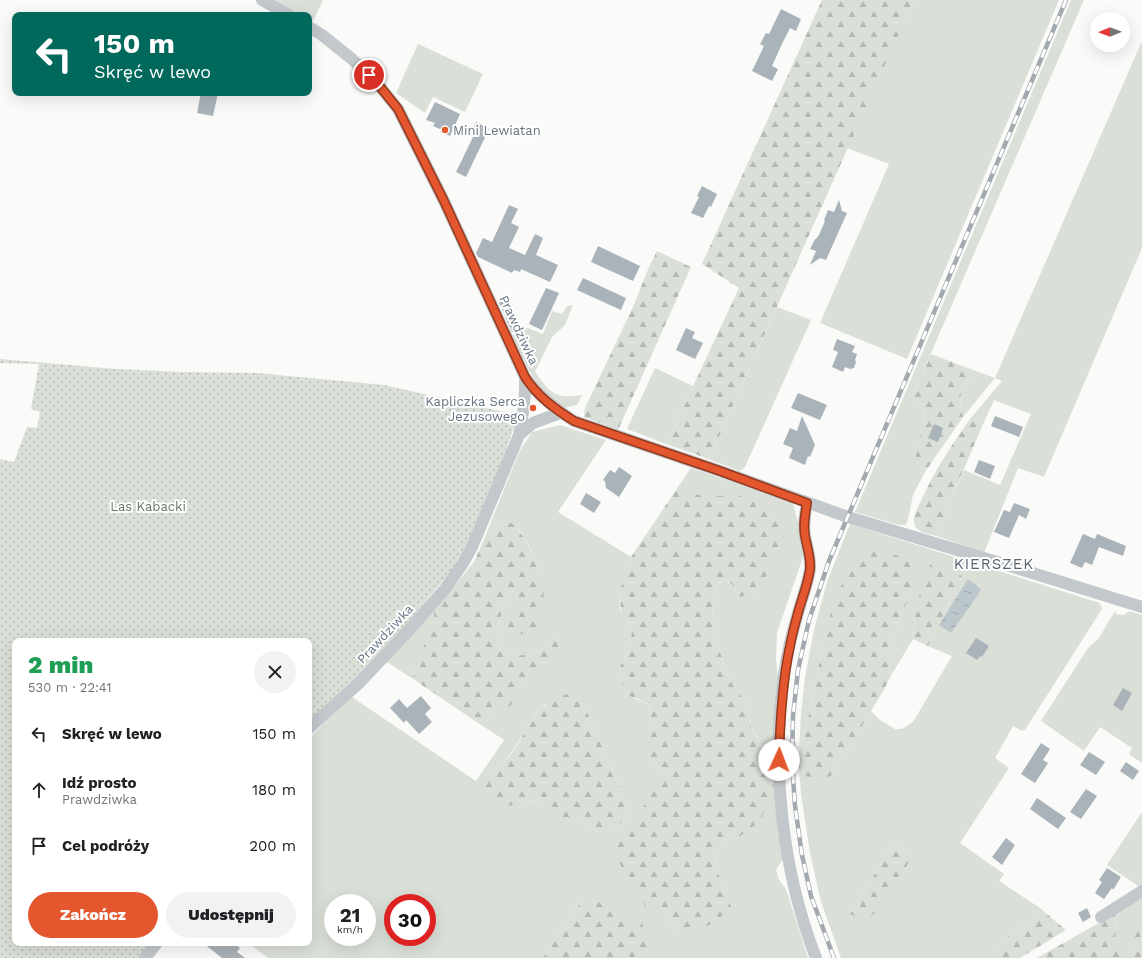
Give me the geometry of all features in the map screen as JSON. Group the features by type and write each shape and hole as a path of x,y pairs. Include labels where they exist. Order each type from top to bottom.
{"street":[{"path":"262,0 284,12"},
{"name":"Prawdziwka","path":"312,29 352,59 377,83 398,109 444,201 525,377 526,390 519,435 464,562 445,589 412,627 363,678 312,725"},
{"path":"525,377 540,396 574,421 848,517 1142,607"},
{"path":"519,435 533,423 560,412"},
{"path":"807,503 804,520 810,567 807,586 791,638 784,675 779,760 781,803 791,869 800,906 816,958"},
{"path":"1101,917 1142,891"},
{"path":"145,958 155,946"}],"green space":[{"path":"275,0 323,0 312,23 312,12 295,12"},
{"path":"822,0 914,0 709,459 666,444 739,288 702,264"},
{"path":"914,0 1059,0 907,359 820,323 889,164 847,148"},
{"path":"1071,0 1084,0 912,397 925,406 923,427 916,448 916,462 925,472 913,495 906,525 899,525 855,512"},
{"path":"1142,41 1142,248 1044,477 1018,468 984,553 937,536 950,501 964,470 1000,485 1031,414 994,400 984,422 970,419 1002,381 995,378"},
{"path":"418,44 483,74 465,112 433,97 425,113 396,93"},
{"path":"657,251 691,267 618,430 584,417 585,408 633,307"},
{"path":"573,305 565,325 552,337 535,372 549,390 554,393 565,396 582,395 577,405 564,408 544,393 534,379 511,336 528,328 543,334 552,311 562,314 567,306"},
{"path":"777,307 811,320 745,467 740,471 709,459"},
{"path":"931,354 973,370 960,397 963,417 925,472 916,462 916,448 923,427 925,406 912,397"},
{"name":"Las Kabacki","path":"0,359 116,369 257,373 384,385 518,415 482,519 450,572 384,652 312,719 312,638 12,638 12,946 152,946 142,958 0,958 0,459 14,462 27,427 37,428 40,412 31,409 39,364 0,363"},
{"path":"655,368 693,386 666,444 627,429"},
{"path":"973,370 995,378 963,417 960,397"},
{"path":"970,419 984,422 950,501 937,536 920,531 915,526 914,518 925,492 949,450"},
{"path":"560,425 606,440 558,512 631,557 620,595 620,610 622,616 632,627 631,639 629,651 619,668 622,684 629,696 650,705 651,718 647,729 650,759 666,773 647,908 666,915 681,936 728,891 719,876 715,859 724,839 738,838 775,789 783,859 776,870 779,880 786,889 808,958 649,958 641,922 585,896 543,958 268,958 252,946 312,946 312,736 322,725 352,697 476,781 504,740 478,723 491,714 498,713 519,696 528,682 560,652 560,642 554,638 541,650 528,655 507,656 498,648 496,640 502,609 508,595 514,590 517,598 513,611 542,578 528,544 518,529 512,524 505,523 500,525 485,537 519,452 532,432","holes":["582,703 627,805 626,820 608,831 598,831 579,820 572,819 542,807 537,801 521,800 518,802 492,775 512,752 535,714 545,704"]},
{"path":"691,468 793,503 805,551 777,633 776,659 778,677 773,768 751,726 749,707 729,679 715,637 712,608 715,592 719,582 726,579 740,597 757,593 765,569 765,563 771,552 781,546 773,515 743,496 705,496 676,490"},
{"path":"676,490 713,496 741,496 751,500 774,516 782,524 784,540 781,546 771,552 766,563 765,569 767,573 764,583 757,593 740,597 726,579 719,582 715,592 712,608 715,637 729,679 749,707 751,727 773,768 775,789 760,821 738,838 724,839 715,859 719,876 728,891 731,908 712,924 681,936 666,915 647,909 613,852 666,773 650,759 645,743 647,729 651,718 650,705 629,696 622,684 619,668 629,651 632,627 624,620 621,614 620,592 625,571 631,557"},
{"path":"512,523 517,528 525,539 535,559 544,587 543,605 541,616 535,629 518,635 508,633 507,625 517,598 514,590 508,595 502,609 496,640 498,648 507,656 528,655 541,650 554,638 560,642 560,652 558,659 550,667 528,682 511,705 498,713 491,714 478,723 413,679 415,661 434,628 434,611 474,562 485,537 498,525"},
{"path":"850,524 1100,603 1102,609 1025,730 1022,731 1013,726 995,758 1009,768 960,843 1004,874 999,881 1040,908 1032,925 1013,930 990,958 841,958 821,902 810,853 801,794 799,769 803,776 831,776 871,711 880,720 895,729 902,729 913,722 952,656 928,646 962,576 915,614 913,639 892,674 887,657 891,640 910,595 825,636 807,723 799,752 805,677 814,630 827,582","holes":["893,844 911,857 850,914"]},
{"path":"871,549 918,561 910,595 891,640 887,657 892,674 831,776 820,778 803,776 799,769 799,752 807,723 825,636 834,601 853,561"},
{"path":"931,563 962,576 928,646 913,639 915,614 922,584"},
{"path":"434,611 434,628 413,672 413,679 387,662"},
{"path":"1116,611 1116,614 1124,615 1129,611 1142,615 1142,763 1129,754 1132,748 1100,727 1084,751 1041,721 1088,648 1099,638"},
{"path":"568,694 582,703 587,712 627,805 626,820 608,831 598,831 579,820 557,819 549,815 537,801 521,800 510,806 484,787 512,753 533,717 539,710 546,704"},
{"path":"1142,812 1142,886 1140,887 1107,865"},
{"path":"893,844 911,857 892,892 881,907 866,921 850,914"},
{"path":"585,896 642,922 649,958 543,958"},
{"path":"1142,896 1142,939 1136,926 1128,936 1134,950 1122,956 1112,951 1116,931 1115,914"},
{"path":"1040,908 1066,930 1020,958 990,958 1013,930 1032,925"},
{"path":"1115,914 1116,931 1113,951 1118,952 1122,956 1134,950 1127,936 1129,927 1136,925 1142,939 1142,958 1037,958"}],"water":[{"path":"968,579 981,589 951,633 939,625"}],"building":[{"path":"781,9 801,19 796,31 790,28 782,44 772,66 778,69 772,81 752,71 764,46 760,44 766,33 769,34"},
{"path":"200,96 217,96 213,116 197,113"},
{"path":"435,102 460,114 450,136 440,132 442,130 433,126 435,123 426,120"},
{"path":"476,122 489,129 466,177 456,172 475,133 471,131"},
{"path":"702,186 717,194 711,207 709,206 703,218 691,213 699,197 697,196"},
{"path":"839,200 842,211 847,213 826,260 820,258 810,265 816,251 810,249 815,239 819,235 828,210 834,212"},
{"path":"509,205 518,209 511,223 519,227 509,248 525,255 535,234 543,238 536,255 558,265 550,282 521,269 520,272 514,270 512,273 478,257 476,253 483,238 492,242"},
{"path":"598,246 640,266 633,281 591,262"},
{"path":"583,278 626,298 621,310 577,290"},
{"path":"546,288 559,293 542,330 529,324"},
{"path":"505,297 520,328 512,332 498,300"},
{"path":"686,328 695,332 692,338 703,343 695,359 676,350"},
{"path":"837,339 855,346 852,352 857,354 854,368 850,369 845,367 843,372 832,367 838,352 833,350"},
{"path":"798,393 827,405 820,420 791,408"},
{"path":"802,416 815,445 810,457 808,456 805,465 789,458 793,448 783,444 790,428 797,431"},
{"path":"995,416 1023,427 1019,437 991,426"},
{"path":"934,424 943,428 938,442 928,438"},
{"path":"979,460 995,466 990,479 974,472"},
{"path":"619,467 632,476 619,497 606,488 605,481 603,480 610,470 615,473"},
{"path":"586,493 601,502 594,513 580,504"},
{"path":"1014,503 1030,509 1026,519 1019,515 1009,538 994,532 1004,510 1010,512"},
{"path":"1083,534 1095,539 1097,534 1126,546 1123,556 1099,547 1092,565 1085,562 1082,568 1070,563"},
{"path":"976,638 989,646 982,657 980,656 977,660 966,653"},
{"path":"1123,688 1132,693 1122,711 1113,705"},
{"path":"421,696 431,708 425,714 432,722 419,734 406,720 404,723 390,708 399,699 407,708"},
{"path":"1041,743 1050,749 1043,760 1048,763 1035,783 1021,774"},
{"path":"1089,752 1105,762 1096,775 1080,765"},
{"path":"1126,762 1139,771 1133,780 1120,771"},
{"path":"1086,789 1097,796 1081,819 1070,812"},
{"path":"1037,798 1066,818 1058,829 1030,809"},
{"path":"1006,838 1015,845 1002,865 992,857"},
{"path":"1107,868 1121,877 1113,890 1112,888 1104,899 1095,893 1102,882 1099,880"},
{"path":"1087,908 1091,917 1083,922 1078,913"},
{"path":"207,946 238,946 240,948 237,952 245,958 222,958"}],"railway":[{"path":"834,958 811,896 802,855 795,806 792,762 793,716 798,670 809,620 829,561 1066,0"}],"place":[{"name":"Mini Lewiatan","path":"445,130"},
{"name":"Kapliczka Serca Jezusowego","path":"533,408"}],"district":[{"name":"KIERSZEK","path":"994,564"}],"route":[{"path":"369,75 398,109 444,201 525,377 540,396 574,421 720,471 807,503 804,520 810,567 807,586 798,613 784,675 779,760"}]}
